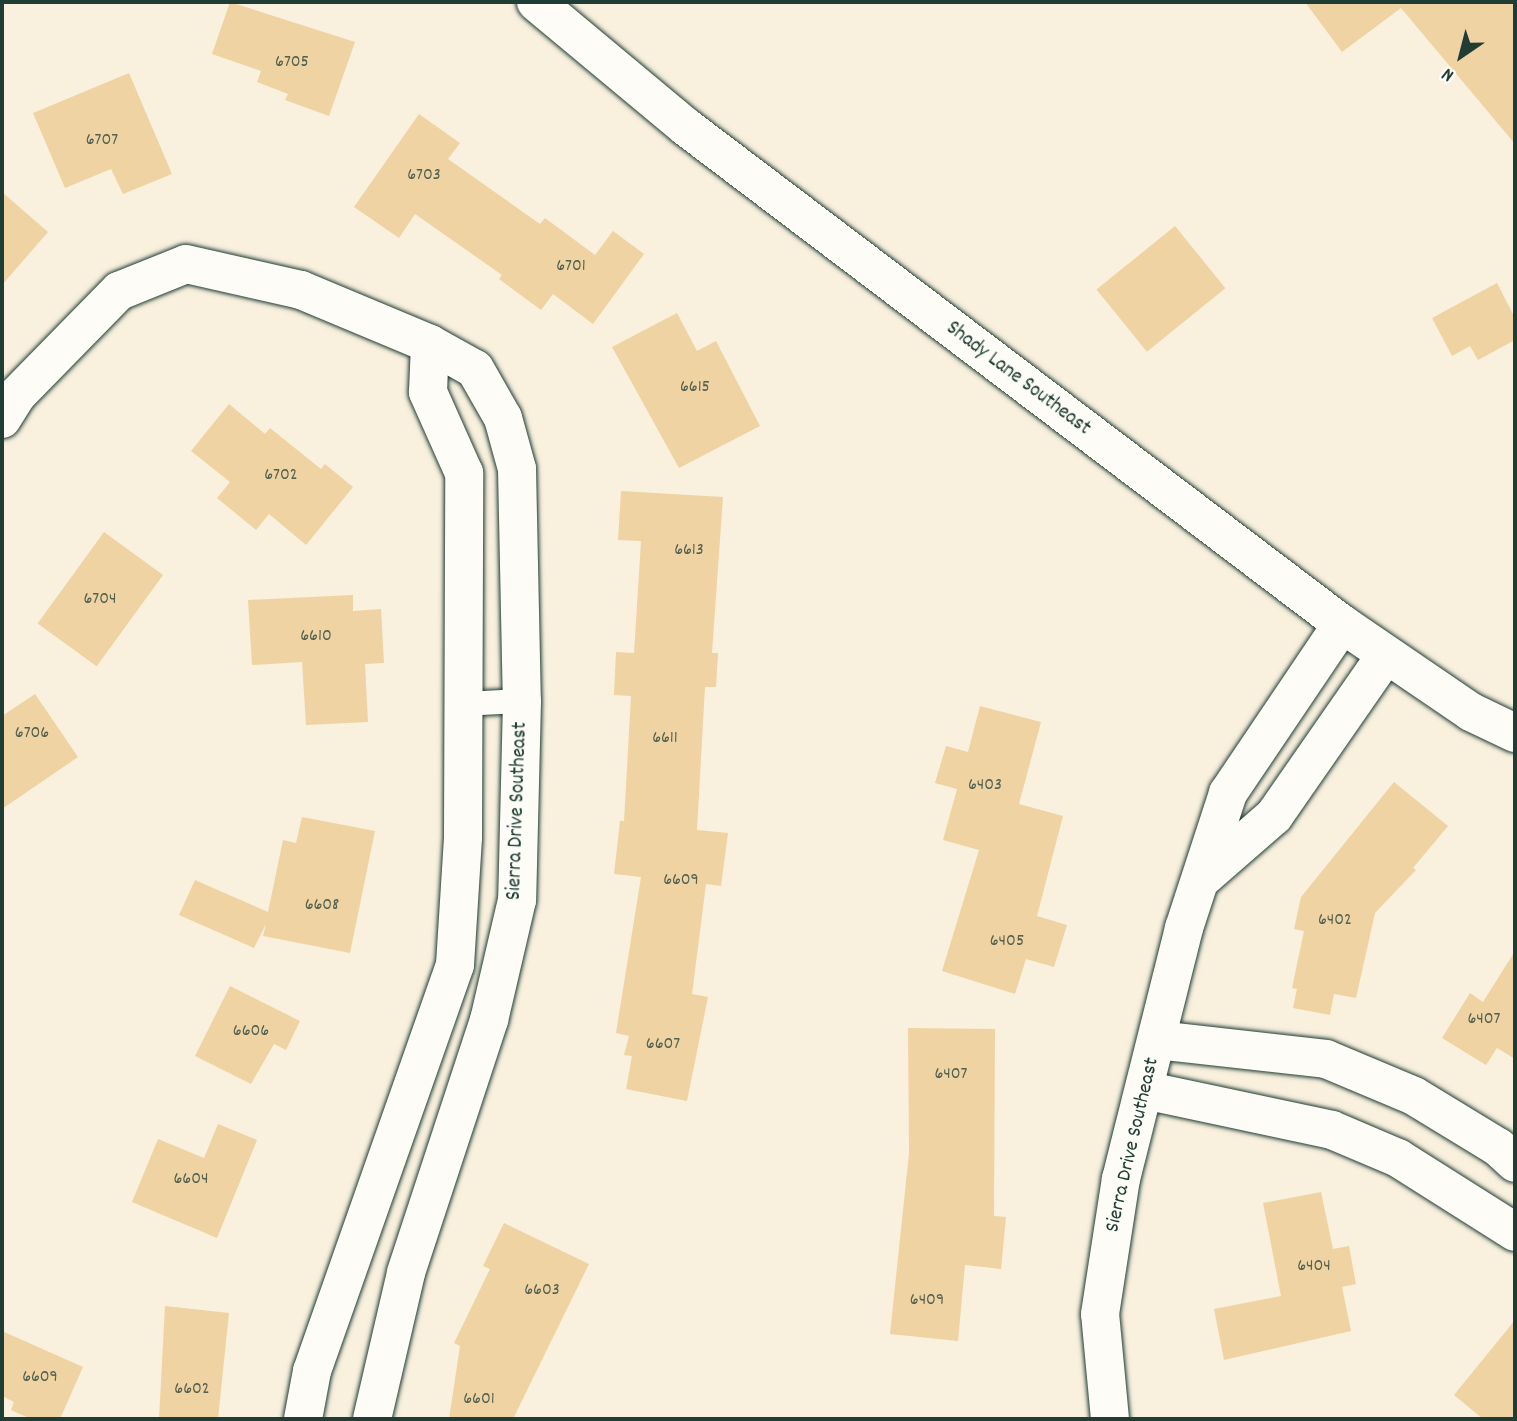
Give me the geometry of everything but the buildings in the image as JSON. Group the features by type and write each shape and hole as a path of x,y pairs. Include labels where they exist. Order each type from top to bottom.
{"street":[{"name":"Shady Lane Southeast","path":"536,2 686,127 1342,624 1471,712 1515,733"},
{"name":"Sierra Drive Southeast","path":"2,419 17,395 119,291 186,264 301,290 430,344 475,369 503,418 517,469 522,701 517,900 489,1020 406,1273 372,1419"},
{"path":"303,1419 312,1371 454,965 463,837 464,473 428,392 430,344"},
{"name":"Sierra Drive Southeast","path":"1110,1419 1100,1314 1121,1179 1184,928 1203,877 1228,793 1342,624"},
{"name":"Sierra Drive Southeast","path":"1203,877 1274,816 1386,655"},
{"path":"1157,1040 1326,1059 1414,1096 1498,1147 1515,1163"},
{"path":"1144,1090 1332,1130 1398,1158 1515,1232"}],"lane":[{"path":"464,704 522,701"}]}
